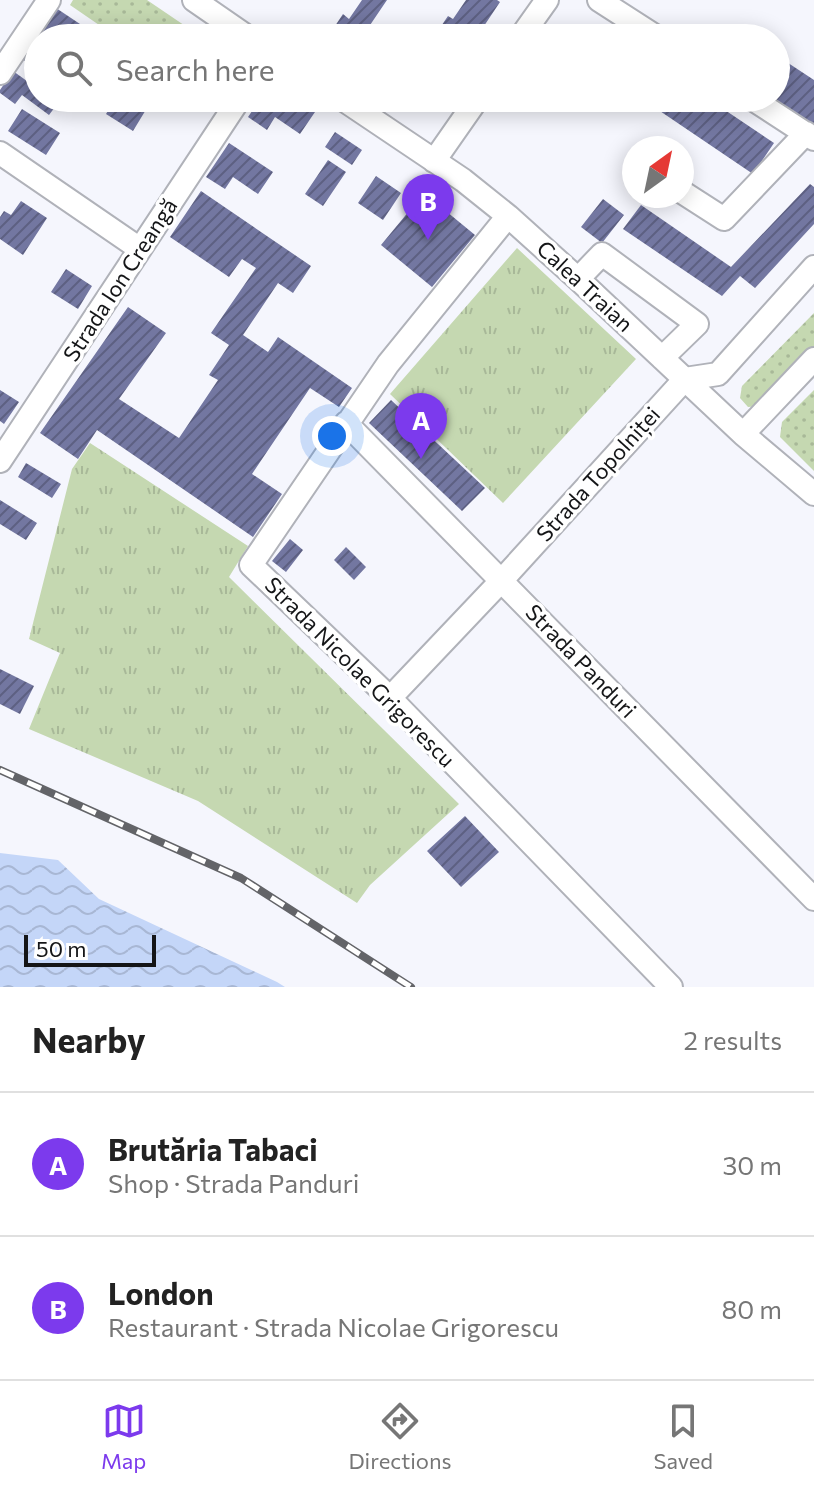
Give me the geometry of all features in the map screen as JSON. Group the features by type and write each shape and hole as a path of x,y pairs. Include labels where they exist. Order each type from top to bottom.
{"street":[{"path":"33,24 49,0"},
{"path":"194,0 229,24"},
{"path":"530,24 547,0"},
{"path":"599,0 636,24"},
{"path":"0,73 24,37"},
{"name":"Strada Ion Creangă","path":"0,461 231,112"},
{"name":"Calea Traian","path":"362,112 463,180 508,216 743,434 814,494"},
{"path":"434,161 468,112"},
{"path":"694,200 724,219 810,136 773,112"},
{"path":"0,153 140,249"},
{"name":"Strada Nicolae Grigorescu","path":"508,216 388,364 251,565 390,698 671,987"},
{"path":"578,279 602,254 697,324 662,358"},
{"path":"685,379 718,374 814,267"},
{"path":"743,434 814,359"},
{"name":"Strada Topolniței","path":"390,698 685,379"},
{"name":"Strada Panduri","path":"346,423 814,899"}],"green space":[{"path":"73,0 147,0 182,24 98,24 70,5"},
{"path":"517,248 636,359 503,503 390,394"},
{"path":"814,313 814,352 761,406 748,407 740,398 742,386"},
{"path":"814,390 814,471 780,437 782,422"},
{"path":"90,443 248,546 229,577 459,804 370,885 357,903 198,801 29,729 60,653 29,639 72,469"}],"water":[{"path":"0,853 58,860 99,899 285,987 0,987"}],"building":[{"path":"362,0 387,0 371,24 336,24 343,14 349,19"},
{"path":"466,0 500,2 485,24 443,24 448,16 453,19"},
{"path":"56,8 80,24 45,24"},
{"path":"790,64 814,80 814,125 790,109"},
{"path":"13,71 24,79 24,96 22,95 15,104 0,90"},
{"path":"22,109 60,133 46,155 8,131"},
{"path":"107,112 145,112 133,131"},
{"path":"251,112 315,112 300,134 275,117 267,130 248,117"},
{"path":"661,112 728,112 774,143 753,174"},
{"path":"335,132 362,150 352,165 325,147"},
{"path":"229,143 273,172 258,194 233,177 225,189 206,177"},
{"path":"328,160 346,172 323,206 305,194"},
{"path":"376,176 401,193 383,220 358,203"},
{"path":"810,184 814,187 814,224 755,288 740,276 722,296 623,229 639,208 645,208 731,267"},
{"path":"201,191 311,266 293,293 278,283 243,335 268,352 278,337 352,388 339,407 310,388 252,474 282,494 253,537 97,430 78,459 40,433 128,307 166,333 119,399 179,438 218,380 209,375 229,345 211,333 256,268 242,259 229,277 170,237"},
{"path":"424,193 475,235 432,287 381,245"},
{"path":"603,199 624,215 602,243 581,227"},
{"path":"21,201 47,218 23,255 0,239 0,217 4,211 11,215"},
{"path":"66,269 92,286 78,309 51,292"},
{"path":"0,390 19,402 4,424 0,421"},
{"path":"391,400 485,488 462,511 369,423"},
{"path":"26,463 61,484 52,498 18,477"},
{"path":"0,500 37,523 26,540 0,524"},
{"path":"290,539 303,550 286,572 272,561"},
{"path":"346,547 366,567 354,580 334,560"},
{"path":"0,669 34,686 20,714 0,704"},
{"path":"465,816 499,852 461,887 427,851"}],"railway":[{"path":"0,770 241,878 411,987"}],"place":[{"name":"London","path":"428,240"},
{"name":"Brutăria Tabaci","path":"421,459"}]}
